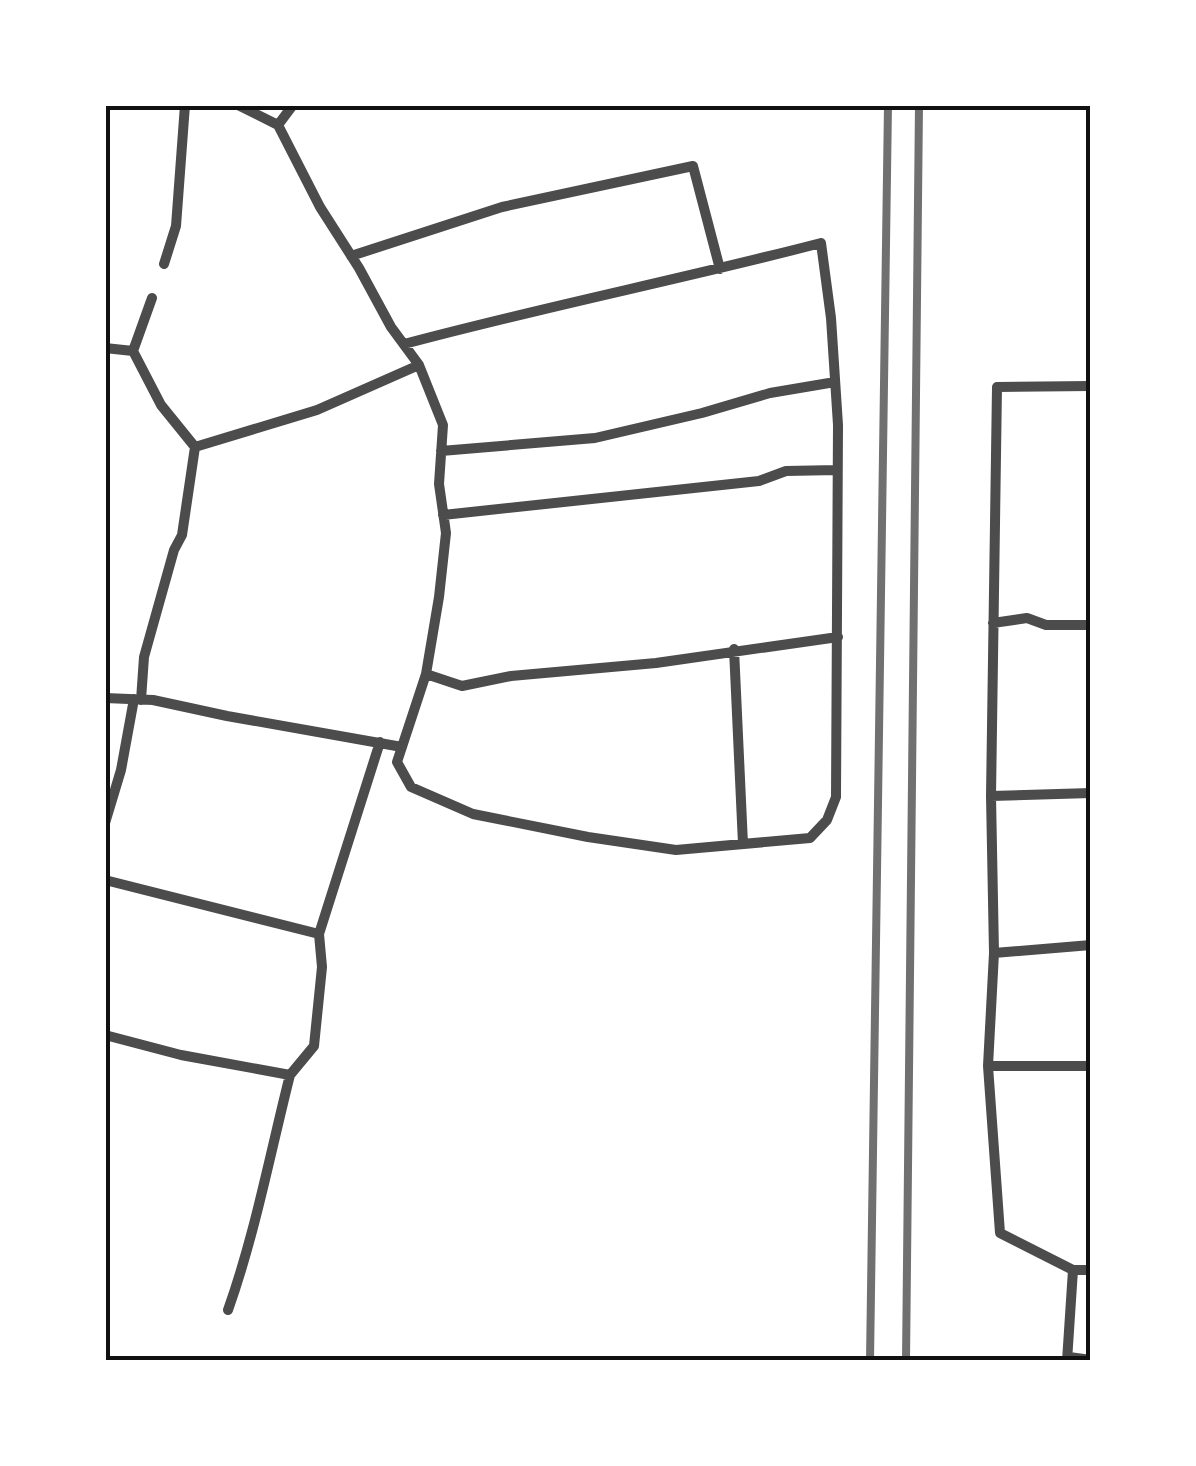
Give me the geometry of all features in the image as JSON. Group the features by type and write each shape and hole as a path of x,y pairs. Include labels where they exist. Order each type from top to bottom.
{"street":[{"path":"164,264 176,226 185,105"},
{"path":"238,105 278,126 320,207 404,344 419,365 443,425 439,484 446,533 426,674 397,762 411,787 473,814 676,850 810,838 827,820 836,797 836,382 832,318 820,242 404,344"},
{"path":"278,126 293,105"},
{"path":"351,256 502,207 693,166 720,269"},
{"path":"105,823 138,699 144,657 174,550 182,535 194,447 161,406 133,351 152,298"},
{"path":"105,348 133,351"},
{"path":"194,447 317,410 419,365"},
{"path":"441,450 595,438 702,414 770,393 836,382"},
{"path":"1091,386 998,387 991,796 994,954 988,1066 1000,1232 1073,1270 1091,1270"},
{"path":"444,515 759,481 786,471 838,470"},
{"path":"993,623 1027,618 1046,625 1091,625"},
{"path":"426,674 462,686 510,676 838,638"},
{"path":"734,650 743,844"},
{"path":"105,698 138,699 402,747"},
{"path":"228,1310 250,1247 290,1075 314,1046 322,966 319,934 380,742"},
{"path":"991,796 1091,793"},
{"path":"105,880 319,934"},
{"path":"994,954 1091,945"},
{"path":"105,1035 181,1055 290,1075"},
{"path":"988,1066 1091,1066"},
{"path":"1073,1270 1068,1359 1091,1360"}],"railway":[{"path":"870,1361 888,105"},
{"path":"906,1361 919,105"}]}
